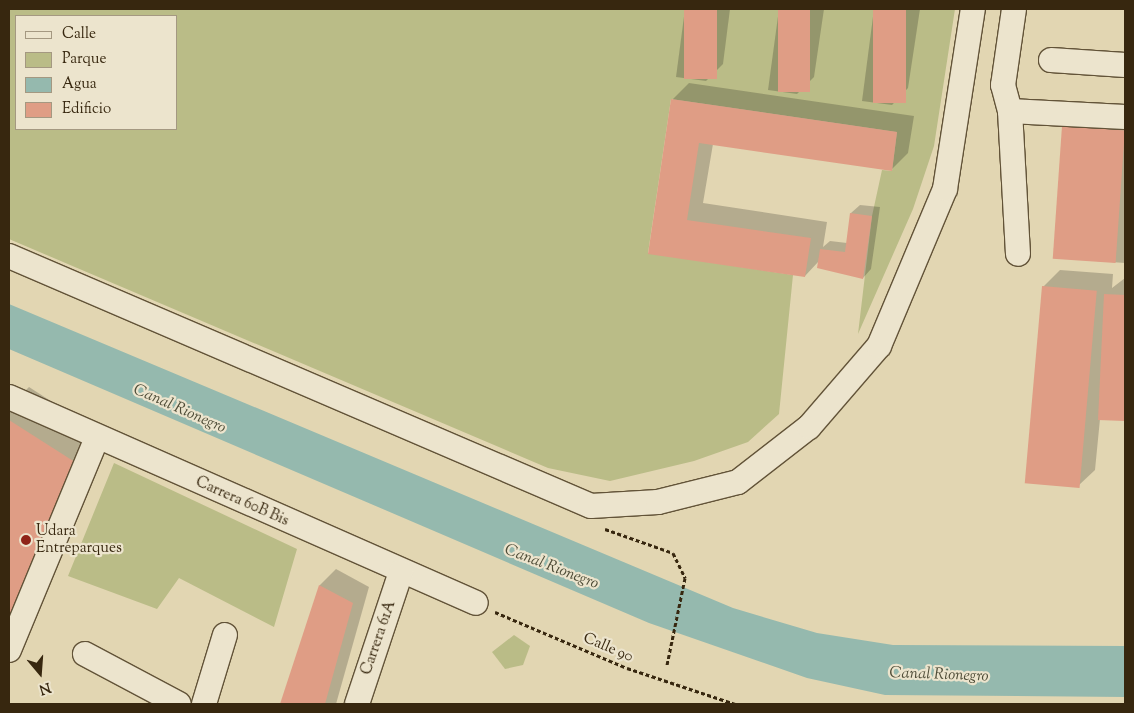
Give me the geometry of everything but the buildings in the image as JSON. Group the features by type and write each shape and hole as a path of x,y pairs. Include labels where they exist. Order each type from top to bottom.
{"street":[{"path":"9,256 591,506 666,500 738,482 809,428 879,346 945,189 973,9"},
{"path":"1014,9 1003,86 1010,111 1018,254"},
{"path":"1051,60 1125,66"},
{"path":"1010,111 1125,118"},
{"name":"Carrera 60B Bis","path":"11,399 476,604"},
{"path":"9,650 97,438"},
{"name":"Carrera 61A","path":"357,704 401,572"},
{"path":"204,704 225,635"},
{"path":"85,654 179,704"}],"path":[{"path":"667,665 684,578"},
{"name":"Calle 90","path":"476,604 664,681 735,704"}],"green space":[{"path":"9,9 955,9 934,146 913,209 858,334 872,216 882,170 892,171 897,132 671,99 648,253 793,275 779,414 748,442 694,461 610,481 548,468 9,239"},
{"path":"114,463 297,549 274,627 179,578 157,609 68,576"},
{"path":"514,635 530,646 523,665 505,669 492,652"}],"water":[{"name":"Canal Rionegro","path":"9,304 733,608 817,633 893,645 1125,646 1125,697 885,695 807,678 649,623 9,349"}],"place":[{"name":"Udara Entreparques","path":"26,540"}]}
